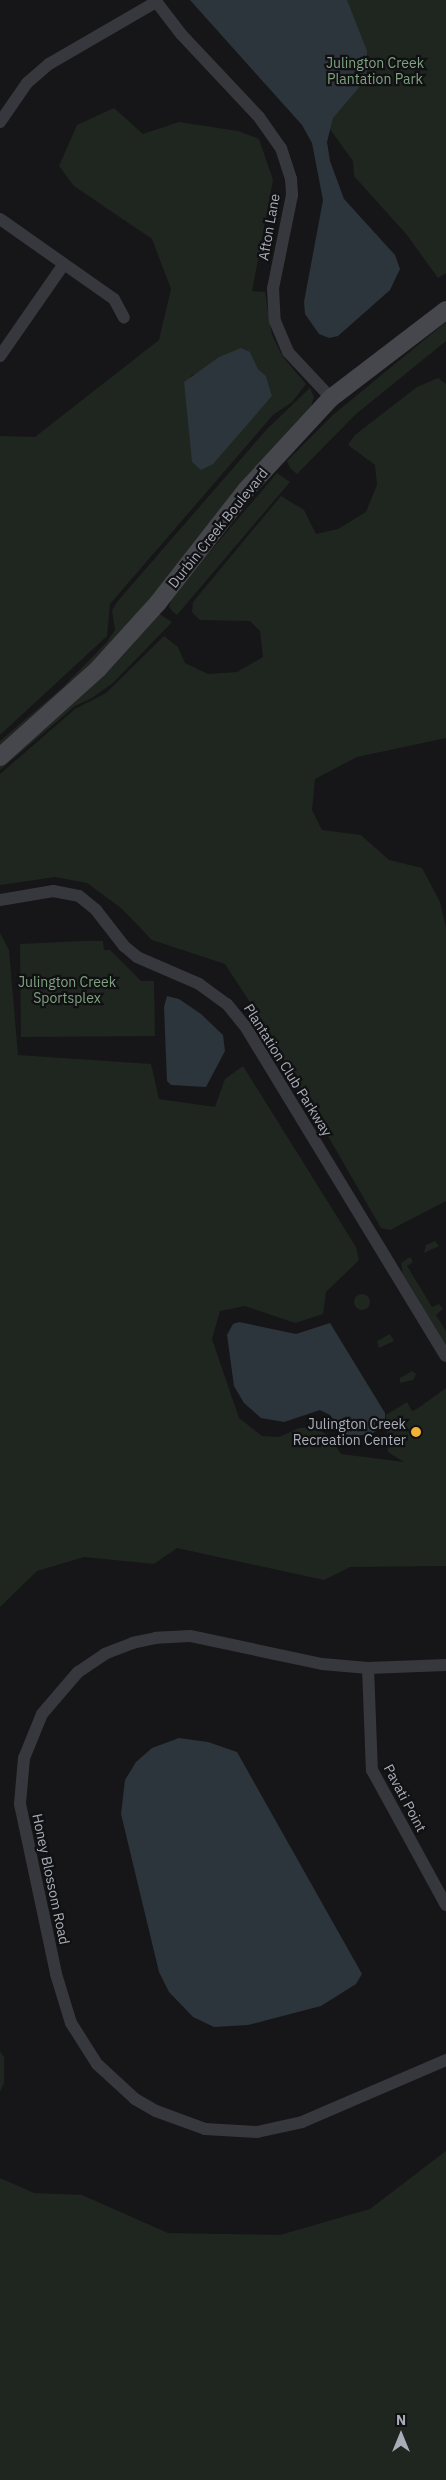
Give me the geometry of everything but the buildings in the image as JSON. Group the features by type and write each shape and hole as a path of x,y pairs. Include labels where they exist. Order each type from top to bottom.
{"street":[{"path":"0,122 27,83 49,64 156,1"},
{"name":"Afton Lane","path":"156,1 181,34 259,117 281,148 291,179 292,195 273,288 275,321 288,352 331,398"},
{"path":"0,219 114,299 124,318"},
{"path":"0,356 64,264"},
{"name":"Durbin Creek Boulevard","path":"0,757 98,669 156,604 268,465 331,398 446,310"},
{"name":"Plantation Club Parkway","path":"0,900 53,890 79,896 96,910 124,946 137,957 199,984 227,1004 246,1026 446,1356"},
{"name":"Honey Blossom Road","path":"446,1665 368,1668 300,1661 190,1636 156,1638 106,1654 78,1672 60,1690 42,1714 24,1758 20,1804 27,1848 56,1974 71,2023 97,2064 135,2099 156,2112 205,2129 257,2132 281,2128 339,2107 446,2060"},
{"name":"Pavati Point","path":"368,1668 372,1770 446,1905"}],"green space":[{"name":"Julington Creek Plantation Park","path":"236,0 446,0 446,273 438,278 407,235 354,176 353,161"},
{"path":"114,108 143,134 179,122 238,131 259,139 273,180 252,291 265,292 272,335 283,357 306,384 292,402 273,415 110,604 107,636 0,735 0,436 35,437 159,340 171,289 152,239 74,186 59,166 77,125","holes":["250,352 258,369 266,376 272,396 253,417 190,376"]},
{"path":"446,322 446,341 356,414 297,474 290,468 287,461 334,414"},
{"path":"438,378 446,384 446,738 357,757 315,779 312,810 322,830 361,835 389,860 422,868 440,902 446,928 446,1201 390,1230 381,1228 257,1013 225,964 152,940 121,908 87,883 55,877 0,885 0,774 75,709 106,693 164,636 178,647 185,663 208,674 237,672 263,657 260,631 250,621 200,620 192,612 193,602 281,496 304,510 316,534 338,529 366,512 377,485 375,465 348,445 355,435 417,387"},
{"path":"310,388 314,397 311,407 100,658 0,748 0,741 63,687 107,642 115,630 112,611 117,602 267,429"},
{"path":"277,473 290,482 177,615 169,607 173,595"},
{"path":"158,613 172,622 113,683 92,698 75,706 0,770 0,764"},
{"path":"0,933 9,950 18,1055 151,1064 159,1099 215,1107 225,1079 243,1066 356,1247 359,1260 326,1292 323,1314 295,1323 245,1306 220,1311 212,1339 239,1418 262,1436 279,1437 299,1428 315,1427 331,1438 341,1454 404,1462 388,1452 386,1415 407,1402 412,1411 417,1409 446,1388 446,1566 350,1567 324,1580 177,1548 154,1564 84,1557 37,1571 0,1607"},
{"name":"Julington Creek Sportsplex","path":"103,941 104,950 110,950 141,981 154,981 155,1036 21,1037 20,944"},
{"path":"435,1241 439,1246 424,1253 426,1245"},
{"path":"410,1257 413,1262 407,1266 432,1307 439,1304 443,1309 436,1315 446,1331 446,1345 403,1274 401,1263"},
{"path":"362,1294 370,1302 362,1310 354,1302"},
{"path":"390,1334 394,1341 379,1348 377,1341"},
{"path":"412,1371 416,1374 413,1380 400,1383 400,1378"},
{"path":"0,2051 4,2057 4,2083 0,2092"},
{"path":"446,2151 446,2480 0,2480 0,2178 34,2193 82,2195 168,2233 280,2235 370,2209"}],"shaded area":[{"path":"190,0 347,0 367,51 367,78 333,118 327,142 330,161 344,199 395,255 400,269 390,290 338,336 329,338 319,334 305,314 304,302 323,200 312,143 302,125"},
{"path":"241,348 250,352 258,369 266,376 272,396 213,464 201,470 192,462 184,382 219,357"},
{"path":"167,996 179,999 201,1014 223,1035 225,1051 206,1087 171,1085 167,1081 164,1007"},
{"path":"239,1322 296,1334 330,1323 385,1413 385,1426 371,1434 353,1436 344,1434 330,1415 320,1410 284,1422 261,1418 244,1403 234,1386 227,1335 233,1324"},
{"path":"179,1738 208,1742 237,1752 362,1974 356,1984 321,2006 248,2025 214,2027 193,2017 169,1992 159,1972 121,1814 125,1780 136,1762 152,1748"}],"place":[{"name":"Julington Creek Recreation Center","path":"416,1432"}]}
